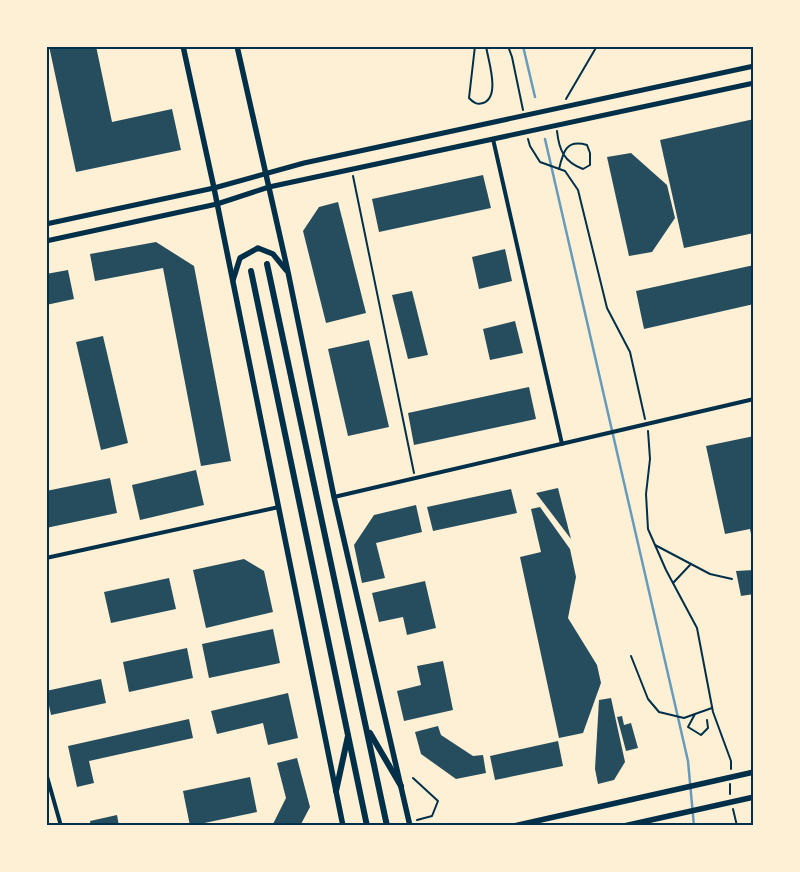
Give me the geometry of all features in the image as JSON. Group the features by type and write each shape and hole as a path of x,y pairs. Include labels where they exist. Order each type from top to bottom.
{"highway":[{"path":"267,264 387,826"},
{"path":"251,271 367,826"},
{"path":"366,728 401,786"},
{"path":"336,791 349,733"}],"main road":[{"path":"183,46 214,188 343,826"},
{"path":"237,46 288,272 334,496 410,826"},
{"path":"233,281 240,258 258,248 273,254 288,272"},
{"path":"514,826 754,772"},
{"path":"624,826 754,797"}],"street":[{"path":"46,224 214,188 304,163 754,66"},
{"path":"46,241 217,204 269,187 754,82"},
{"path":"493,139 562,444"},
{"path":"334,496 754,399"},
{"path":"46,558 279,507"},
{"path":"46,773 61,826"}],"path":[{"path":"475,46 469,98 474,103 479,104 487,102 492,96 493,83 486,46"},
{"path":"562,107 597,46"},
{"path":"556,125 559,146 568,161 583,169 590,165 590,154 587,145 579,143 570,145 564,152 559,169"},
{"path":"352,169 416,478"},
{"path":"655,545 710,574 732,579"},
{"path":"673,583 690,564"},
{"path":"631,656 648,698 659,712 684,718 712,708"},
{"path":"695,714 688,727 701,735 708,728 707,720"},
{"path":"413,778 438,801 432,816 415,820"}],"building":[{"path":"49,46 96,46 112,122 172,109 181,150 76,172"},
{"path":"754,119 754,233 684,248 660,140"},
{"path":"631,153 667,185 675,218 652,252 629,256 607,157"},
{"path":"483,175 491,208 379,232 372,199"},
{"path":"338,202 366,313 326,323 303,231 319,207"},
{"path":"156,242 194,266 231,461 201,466 163,268 95,281 90,254"},
{"path":"505,249 512,281 479,289 472,257"},
{"path":"754,265 754,304 644,329 636,291"},
{"path":"68,270 74,299 46,305 46,274"},
{"path":"412,291 428,355 408,359 392,295"},
{"path":"515,321 523,353 490,360 483,329"},
{"path":"103,336 128,443 101,450 76,342"},
{"path":"369,340 389,427 348,436 328,349"},
{"path":"529,387 536,419 414,445 408,413"},
{"path":"754,436 753,544 750,529 725,534 706,446"},
{"path":"196,470 204,505 140,520 132,485"},
{"path":"110,478 117,513 46,528 46,491"},
{"path":"558,488 571,539 536,493"},
{"path":"511,489 517,513 433,531 427,507"},
{"path":"416,505 422,532 376,543 385,578 362,583 354,545 374,515"},
{"path":"540,507 570,549 576,577 568,618 597,665 601,683 583,733 559,738 520,557 541,552 531,509"},
{"path":"244,559 264,571 273,612 206,628 193,570"},
{"path":"754,570 754,594 741,596 736,571"},
{"path":"169,578 176,609 111,623 104,592"},
{"path":"425,581 436,628 407,635 403,617 379,622 372,593"},
{"path":"273,629 280,663 209,678 202,644"},
{"path":"187,648 193,678 129,692 123,662"},
{"path":"443,661 453,710 404,721 397,691 421,685 417,666"},
{"path":"101,679 106,703 51,715 46,691"},
{"path":"288,693 298,738 268,745 263,723 217,734 211,711"},
{"path":"611,698 625,762 614,780 598,784 595,769 599,700"},
{"path":"622,716 624,725 631,723 638,748 626,751 617,717"},
{"path":"189,719 193,738 89,761 94,783 77,787 68,746"},
{"path":"438,726 441,735 473,756 483,755 486,773 456,779 421,754 415,732"},
{"path":"558,741 563,766 495,780 490,756"},
{"path":"297,758 310,807 300,826 276,826 273,824 286,798 277,763"},
{"path":"250,777 257,812 190,826 183,791"},
{"path":"117,815 119,826 91,826 90,821"}],"waterway":[{"path":"523,46 535,97"},
{"path":"545,139 688,761 694,826"}]}
